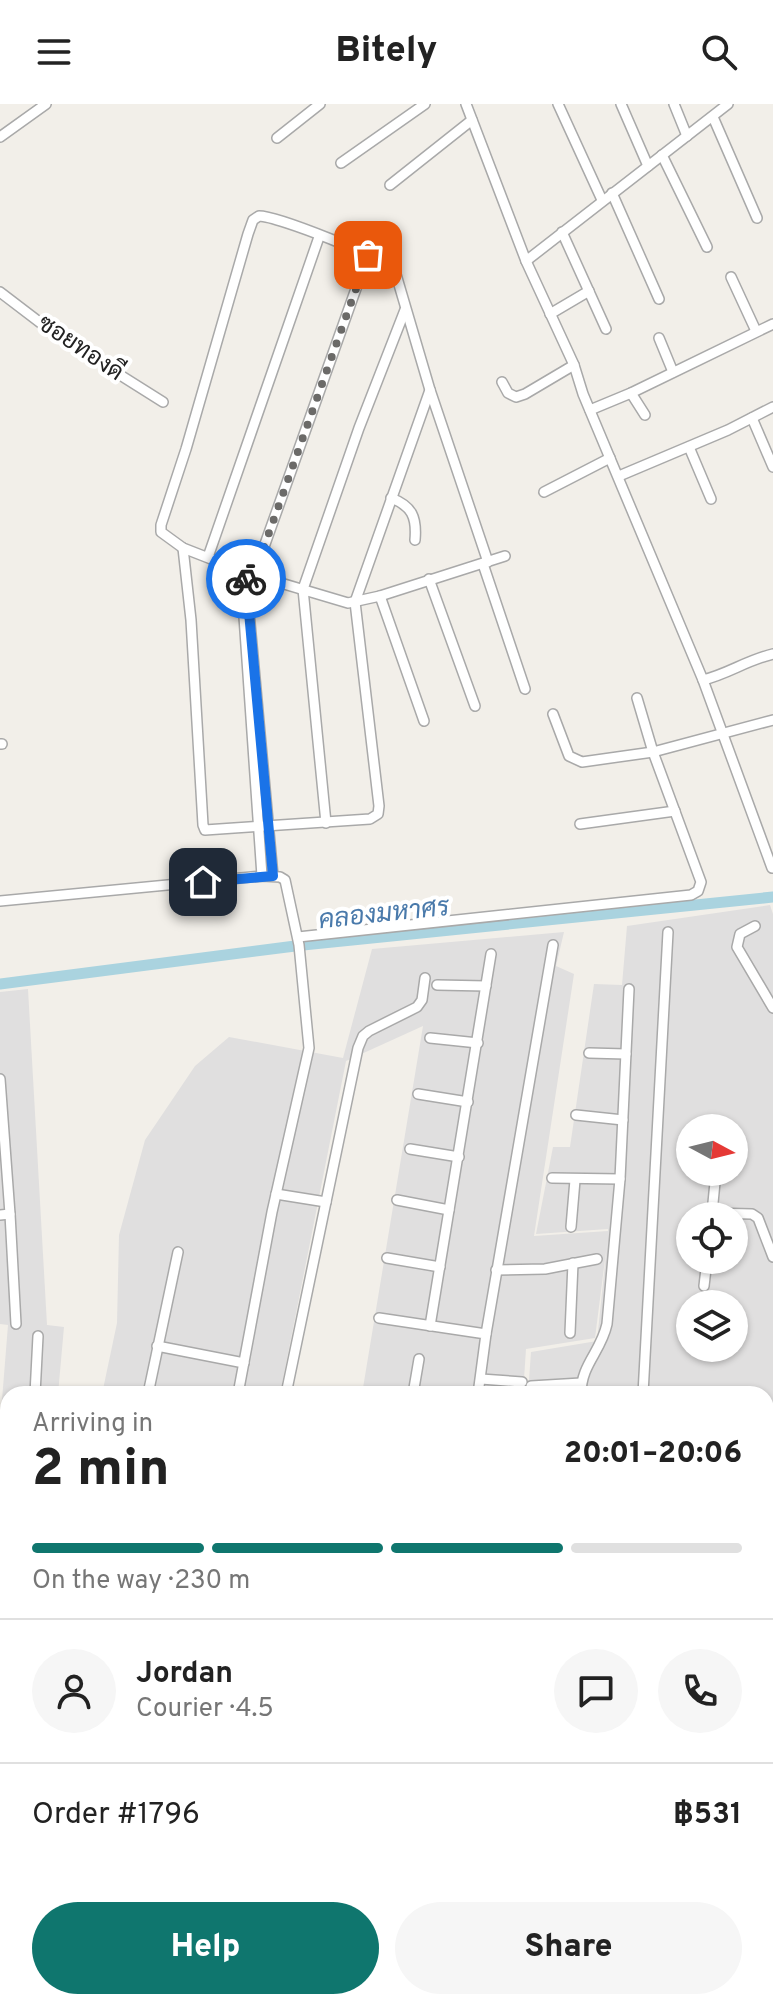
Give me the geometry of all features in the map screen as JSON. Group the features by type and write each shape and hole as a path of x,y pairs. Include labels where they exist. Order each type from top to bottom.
{"street":[{"path":"0,137 46,104"},
{"path":"277,138 320,104"},
{"path":"341,163 425,104"},
{"path":"466,104 526,261 574,365 703,680 719,733 772,868"},
{"path":"558,104 602,200"},
{"path":"621,104 648,166"},
{"path":"674,104 687,136"},
{"path":"526,261 728,104"},
{"path":"713,117 757,218"},
{"path":"390,185 472,120"},
{"path":"662,155 707,247"},
{"path":"612,193 659,299"},
{"path":"505,556 485,563 429,579 380,596 355,602 340,601 249,576 183,548 161,532 253,220 265,216 368,255 395,271 405,310 449,439 485,563 525,689"},
{"path":"562,232 606,329"},
{"path":"208,557 319,237"},
{"path":"267,876 249,576 368,255"},
{"path":"731,277 756,331"},
{"path":"550,314 589,291"},
{"name":"ซอยทองดี","path":"0,292 55,334 163,402"},
{"path":"326,823 303,589 405,310"},
{"path":"590,410 773,324"},
{"path":"659,338 673,372"},
{"path":"502,382 508,393 516,397 574,365"},
{"path":"183,548 205,830 370,819 378,814 355,602 430,390"},
{"path":"631,393 645,415"},
{"path":"619,476 773,407"},
{"path":"752,418 773,467"},
{"path":"689,447 711,499"},
{"path":"544,492 610,458"},
{"path":"391,498 406,504 411,510 416,525 415,540"},
{"path":"429,579 475,706"},
{"path":"380,596 424,721"},
{"path":"703,680 728,675 743,663 773,654"},
{"path":"299,941 691,895 698,891 701,882 653,752 637,698"},
{"path":"553,714 569,756 575,761 653,752 773,720"},
{"path":"580,824 675,811"},
{"path":"0,901 267,876 285,880 302,963 310,1038 308,1061 276,1194 240,1386"},
{"path":"755,926 740,934 737,947 773,1008"},
{"path":"643,1386 668,932"},
{"path":"480,1386 496,1270 553,945"},
{"path":"430,1326 491,954"},
{"path":"288,1386 358,1048 369,1031 417,1007 422,1000 425,978"},
{"path":"437,985 486,986"},
{"path":"582,1386 590,1359 603,1341 607,1324 620,1179 629,989"},
{"path":"430,1038 478,1043"},
{"path":"589,1053 626,1054"},
{"path":"0,1079 5,1215 16,1324"},
{"path":"418,1094 468,1102"},
{"path":"576,1115 623,1120"},
{"path":"410,1149 459,1157"},
{"path":"552,1178 620,1179"},
{"path":"571,1227 575,1180"},
{"path":"276,1194 326,1202"},
{"path":"397,1200 449,1210"},
{"path":"748,1214 758,1218 773,1257"},
{"path":"150,1386 178,1252"},
{"path":"387,1258 440,1267"},
{"path":"496,1270 545,1269 597,1259"},
{"path":"570,1333 573,1263"},
{"path":"704,1286 705,1274"},
{"path":"379,1318 486,1334"},
{"path":"35,1386 38,1336"},
{"path":"157,1346 244,1363"},
{"path":"414,1386 419,1359"},
{"path":"481,1379 554,1386"}],"shaded area":[{"path":"770,905 773,914 773,1386 529,1386 531,1352 597,1341 607,1244 595,1338 526,1349 524,1386 363,1386 423,1026 346,1061 282,1386 104,1386 117,1323 119,1235 145,1140 195,1066 229,1037 343,1058 372,949 564,932 556,966 574,974 534,1236 608,1231 536,1234 553,1147 570,1147 594,984 622,985 627,926"},
{"path":"28,989 47,1325 64,1327 59,1386 3,1386 8,1325 0,1324 0,992"}],"waterway":[{"name":"คลองมหาศร","path":"0,984 303,945 773,897"}],"way so far":[{"path":"246,579 247,573 254,575 368,255"}],"route":[{"path":"203,882 273,876 246,579"}]}
